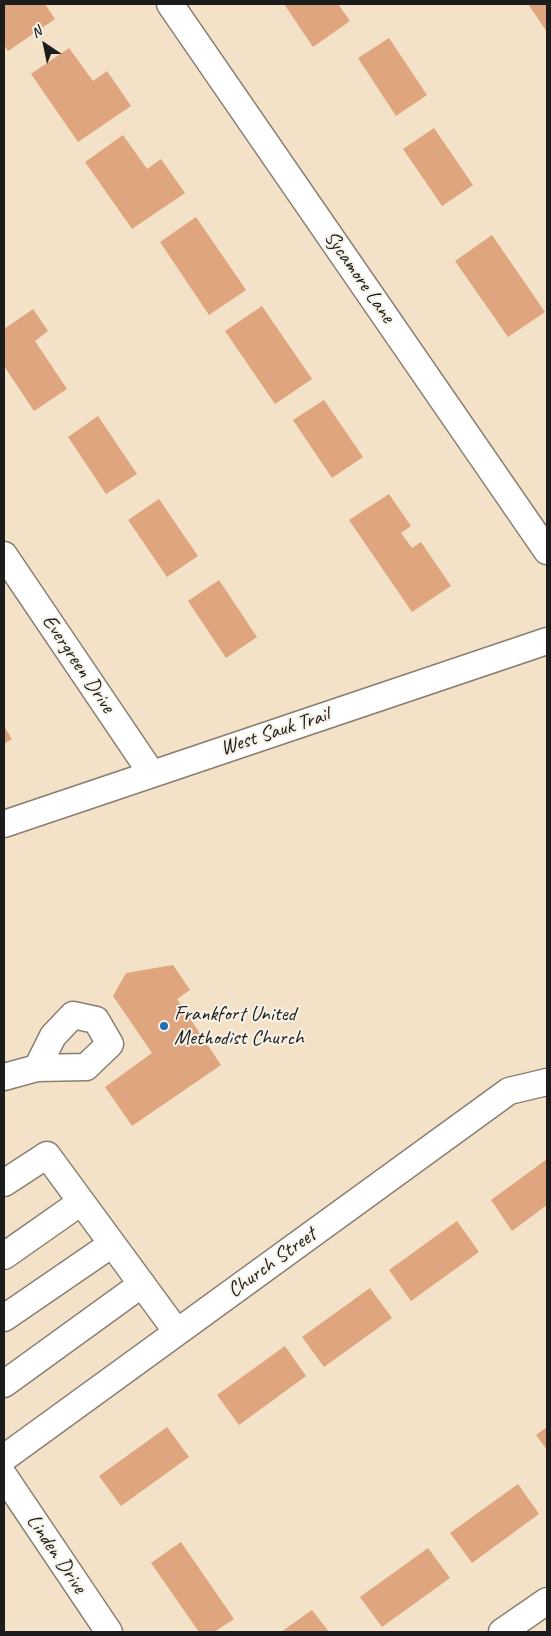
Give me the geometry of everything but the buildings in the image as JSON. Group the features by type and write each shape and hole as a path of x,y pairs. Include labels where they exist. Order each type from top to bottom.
{"street":[{"name":"Sycamore Lane","path":"170,4 547,551"},
{"name":"Evergreen Drive","path":"4,555 152,774"},
{"name":"West Sauk Trail","path":"4,824 547,641"},
{"path":"4,1077 37,1068"},
{"name":"Church Street","path":"4,1458 509,1091 547,1082"},
{"path":"4,1184 47,1155 177,1332"},
{"path":"4,1256 81,1202"},
{"path":"4,1318 112,1244"},
{"path":"4,1384 142,1284"},
{"name":"Linden Drive","path":"4,1476 109,1632"},
{"path":"502,1632 547,1601"}],"place":[{"name":"Frankfort United Methodist Church","path":"164,1026"}]}
